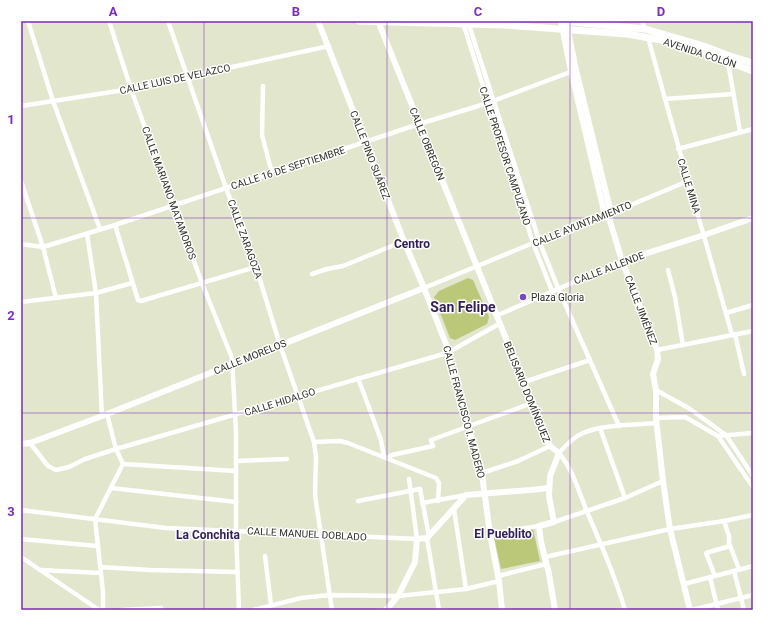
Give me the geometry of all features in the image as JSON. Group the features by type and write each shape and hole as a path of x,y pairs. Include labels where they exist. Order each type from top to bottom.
{"main road":[{"name":"AVENIDA COLÓN","path":"359,21 466,22 627,34 648,37 697,50 753,70"},
{"name":"AVENIDA COLÓN","path":"561,21 592,22 645,29 701,44 727,56 753,63"}],"street":[{"path":"28,21 54,101 100,230"},
{"name":"CALLE MARIANO MATAMOROS","path":"109,21 131,89 173,205 232,358 236,432 236,531 239,610"},
{"name":"CALLE ZARAGOZA","path":"168,21 226,188 256,267 280,345 314,444 316,458 315,495 332,610"},
{"name":"CALLE PINO SUÁREZ","path":"318,21 404,241 424,288"},
{"name":"CALLE OBREGÓN","path":"378,21 477,266"},
{"name":"CALLE JIMÉNEZ","path":"561,21 565,30 590,142 610,221 622,261 657,350 658,359 653,374 656,390 657,421 663,481 670,529 691,610"},
{"name":"CALLE JIMÉNEZ","path":"565,30 566,21"},
{"path":"642,21 645,29"},
{"name":"CALLE PROFESOR CAMPUZANO","path":"466,22 494,100 506,147 521,194 533,243 552,290"},
{"name":"CALLE PROFESOR CAMPUZANO","path":"466,22 488,103 506,147"},
{"path":"592,22 593,31"},
{"name":"CALLE MINA","path":"648,37 678,149 744,374"},
{"name":"CALLE LUIS DE VELAZCO","path":"21,106 131,89 329,46"},
{"path":"728,62 740,132"},
{"name":"CALLE 16 DE SEPTIEMBRE","path":"21,244 43,247 100,230 419,124 488,103 574,70"},
{"path":"263,86 262,135 272,173"},
{"path":"665,99 733,94"},
{"path":"678,149 753,129"},
{"name":"CALLE AYUNTAMIENTO","path":"477,266 533,243 540,243 688,181"},
{"path":"21,182 43,247 56,298"},
{"name":"CALLE PROFESOR CAMPUZANO","path":"521,194 558,288 619,426"},
{"name":"CALLE ALLENDE","path":"496,316 552,290 622,261 753,218"},
{"path":"115,225 132,283 138,300 141,301 256,267"},
{"path":"87,234 96,293 104,415 116,450 123,464"},
{"path":"312,274 326,268 343,266 404,241"},
{"path":"477,266 496,316"},
{"name":"CALLE MORELOS","path":"21,444 30,443 104,415 477,266"},
{"path":"668,270 675,297 683,345"},
{"path":"21,302 96,293 132,283"},
{"name":"CALLE FRANCISCO I. MADERO","path":"424,288 446,344 447,353 482,472 502,610"},
{"path":"726,313 753,305"},
{"name":"BELISARIO DOMÍNGUEZ","path":"482,472 518,461 550,446 496,316"},
{"name":"CALLE HIDALGO","path":"30,443 48,466 56,470 74,465 85,459 447,353 499,324"},
{"path":"657,350 753,331"},
{"path":"524,382 590,360"},
{"path":"358,378 381,440 386,458"},
{"path":"656,390 690,409 726,435 753,476"},
{"path":"386,458 392,454 433,446 431,440 532,403"},
{"path":"554,522 548,496 550,476 559,453 566,445 582,433 600,428 685,417 718,436 753,487"},
{"path":"600,428 625,498"},
{"path":"718,436 753,432"},
{"path":"314,444 340,441 348,443 436,478 439,483 438,501"},
{"path":"550,446 559,453 568,465 621,594 625,610"},
{"path":"236,461 287,458"},
{"path":"123,464 236,471"},
{"path":"103,610 103,592 95,519 123,464"},
{"path":"386,610 398,596 415,562 417,539 409,479"},
{"path":"490,534 539,526 587,512 625,498 663,481"},
{"path":"111,488 236,502"},
{"path":"422,503 466,495 549,488"},
{"path":"358,501 420,489 439,610"},
{"path":"428,537 466,495"},
{"path":"454,509 466,589"},
{"name":"CALLE MANUEL DOBLADO","path":"21,510 166,528 417,539 428,537"},
{"path":"545,557 670,529 753,515"},
{"path":"724,521 737,570 744,610"},
{"path":"539,526 555,610"},
{"path":"21,539 97,546"},
{"path":"715,576 706,553 730,546"},
{"path":"265,556 271,606"},
{"path":"21,557 99,610"},
{"path":"253,610 301,598 330,595 398,596 466,589 546,564"},
{"path":"100,566 150,570 237,572"},
{"path":"684,584 753,566"},
{"path":"38,570 101,573"},
{"path":"710,577 718,610"},
{"path":"691,610 753,595"},
{"path":"124,610 161,608"}],"green space":[{"path":"468,278 473,280 489,317 487,324 455,340 450,338 434,297 439,291"},
{"path":"533,529 540,561 501,569 494,537"}],"place":[{"name":"Plaza Gloria","path":"523,297"}],"district":[{"name":"Centro","path":"412,244"},
{"name":"San Felipe","path":"463,307"},
{"name":"El Pueblito","path":"503,534"},
{"name":"La Conchita","path":"208,535"}]}
